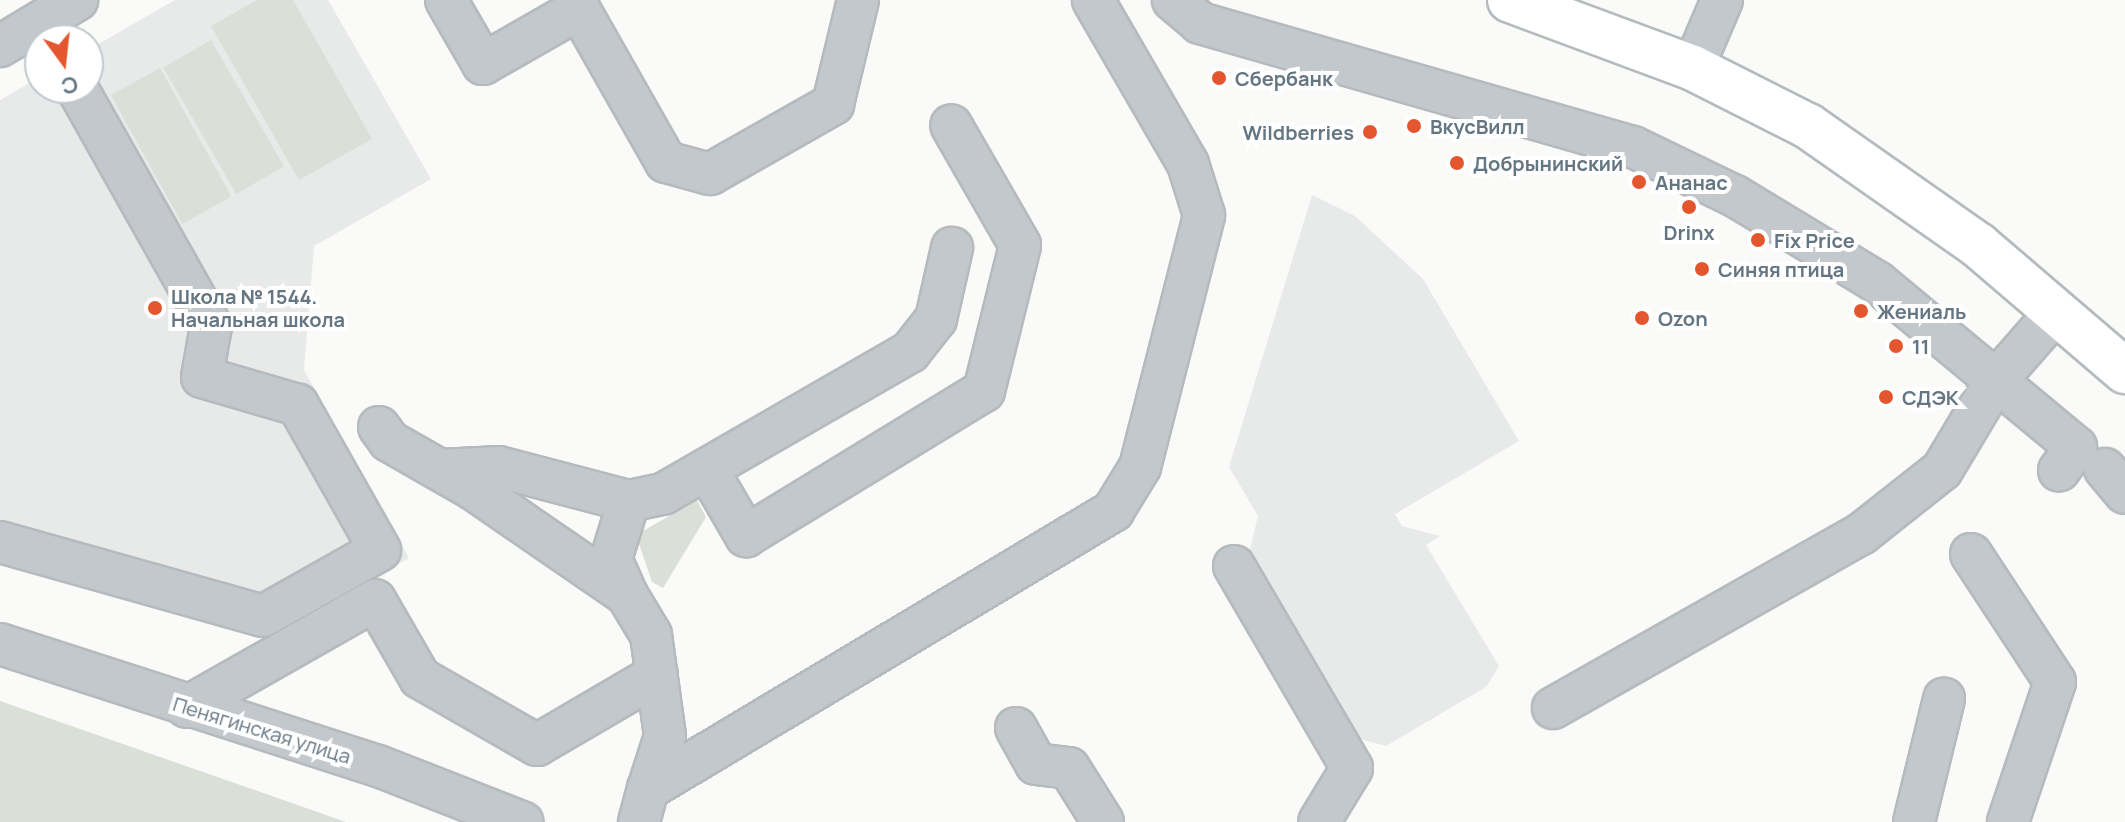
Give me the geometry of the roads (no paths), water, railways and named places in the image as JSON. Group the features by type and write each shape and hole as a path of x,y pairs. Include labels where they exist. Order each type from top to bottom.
{"main road":[{"path":"1510,0 1693,68 1808,126 1888,177 2057,311 2125,371"}],"street":[{"path":"0,46 77,0"},
{"path":"446,0 483,64 579,9 666,162 710,174 833,104 858,0"},
{"path":"644,806 1113,511 1140,467 1204,215 1188,164 1093,0"},
{"path":"1173,0 1200,23 1633,147 1829,250 2076,447 2059,470"},
{"path":"1693,68 1722,0"},
{"path":"0,542 263,616 380,550 298,405 202,377 211,326 86,104"},
{"path":"707,469 746,536 984,391 1020,245 951,125"},
{"path":"440,470 499,467 629,501 663,494 910,352 936,319 952,248"},
{"path":"1553,708 1861,534 1942,470 1994,383 2057,311"},
{"path":"379,427 627,595"},
{"path":"629,501 611,559 627,595 651,635 665,736 644,806"},
{"path":"1971,554 2055,682 2008,822"},
{"path":"1234,566 1352,768 1319,822"},
{"path":"187,707 375,600 420,678 537,745 657,675"},
{"name":"Пенягинская улица","path":"0,644 187,707 378,766 522,822"},
{"path":"1914,822 1944,699"},
{"path":"1016,728 1036,764 1069,768 1103,822"}],"place":[{"name":"Сбербанк","path":"1219,78"},
{"name":"ВкусВилл","path":"1414,126"},
{"name":"Wildberries","path":"1370,132"},
{"name":"Добрынинский","path":"1457,163"},
{"name":"Ананас","path":"1639,182"},
{"name":"Drinx","path":"1689,207"},
{"name":"Fix Price","path":"1758,240"},
{"name":"Синяя птица","path":"1702,269"},
{"name":"Школа № 1544. Начальная школа","path":"155,308"},
{"name":"Жениаль","path":"1861,311"},
{"name":"Ozon","path":"1642,318"},
{"name":"11","path":"1896,346"},
{"name":"СДЭК","path":"1886,397"}]}
